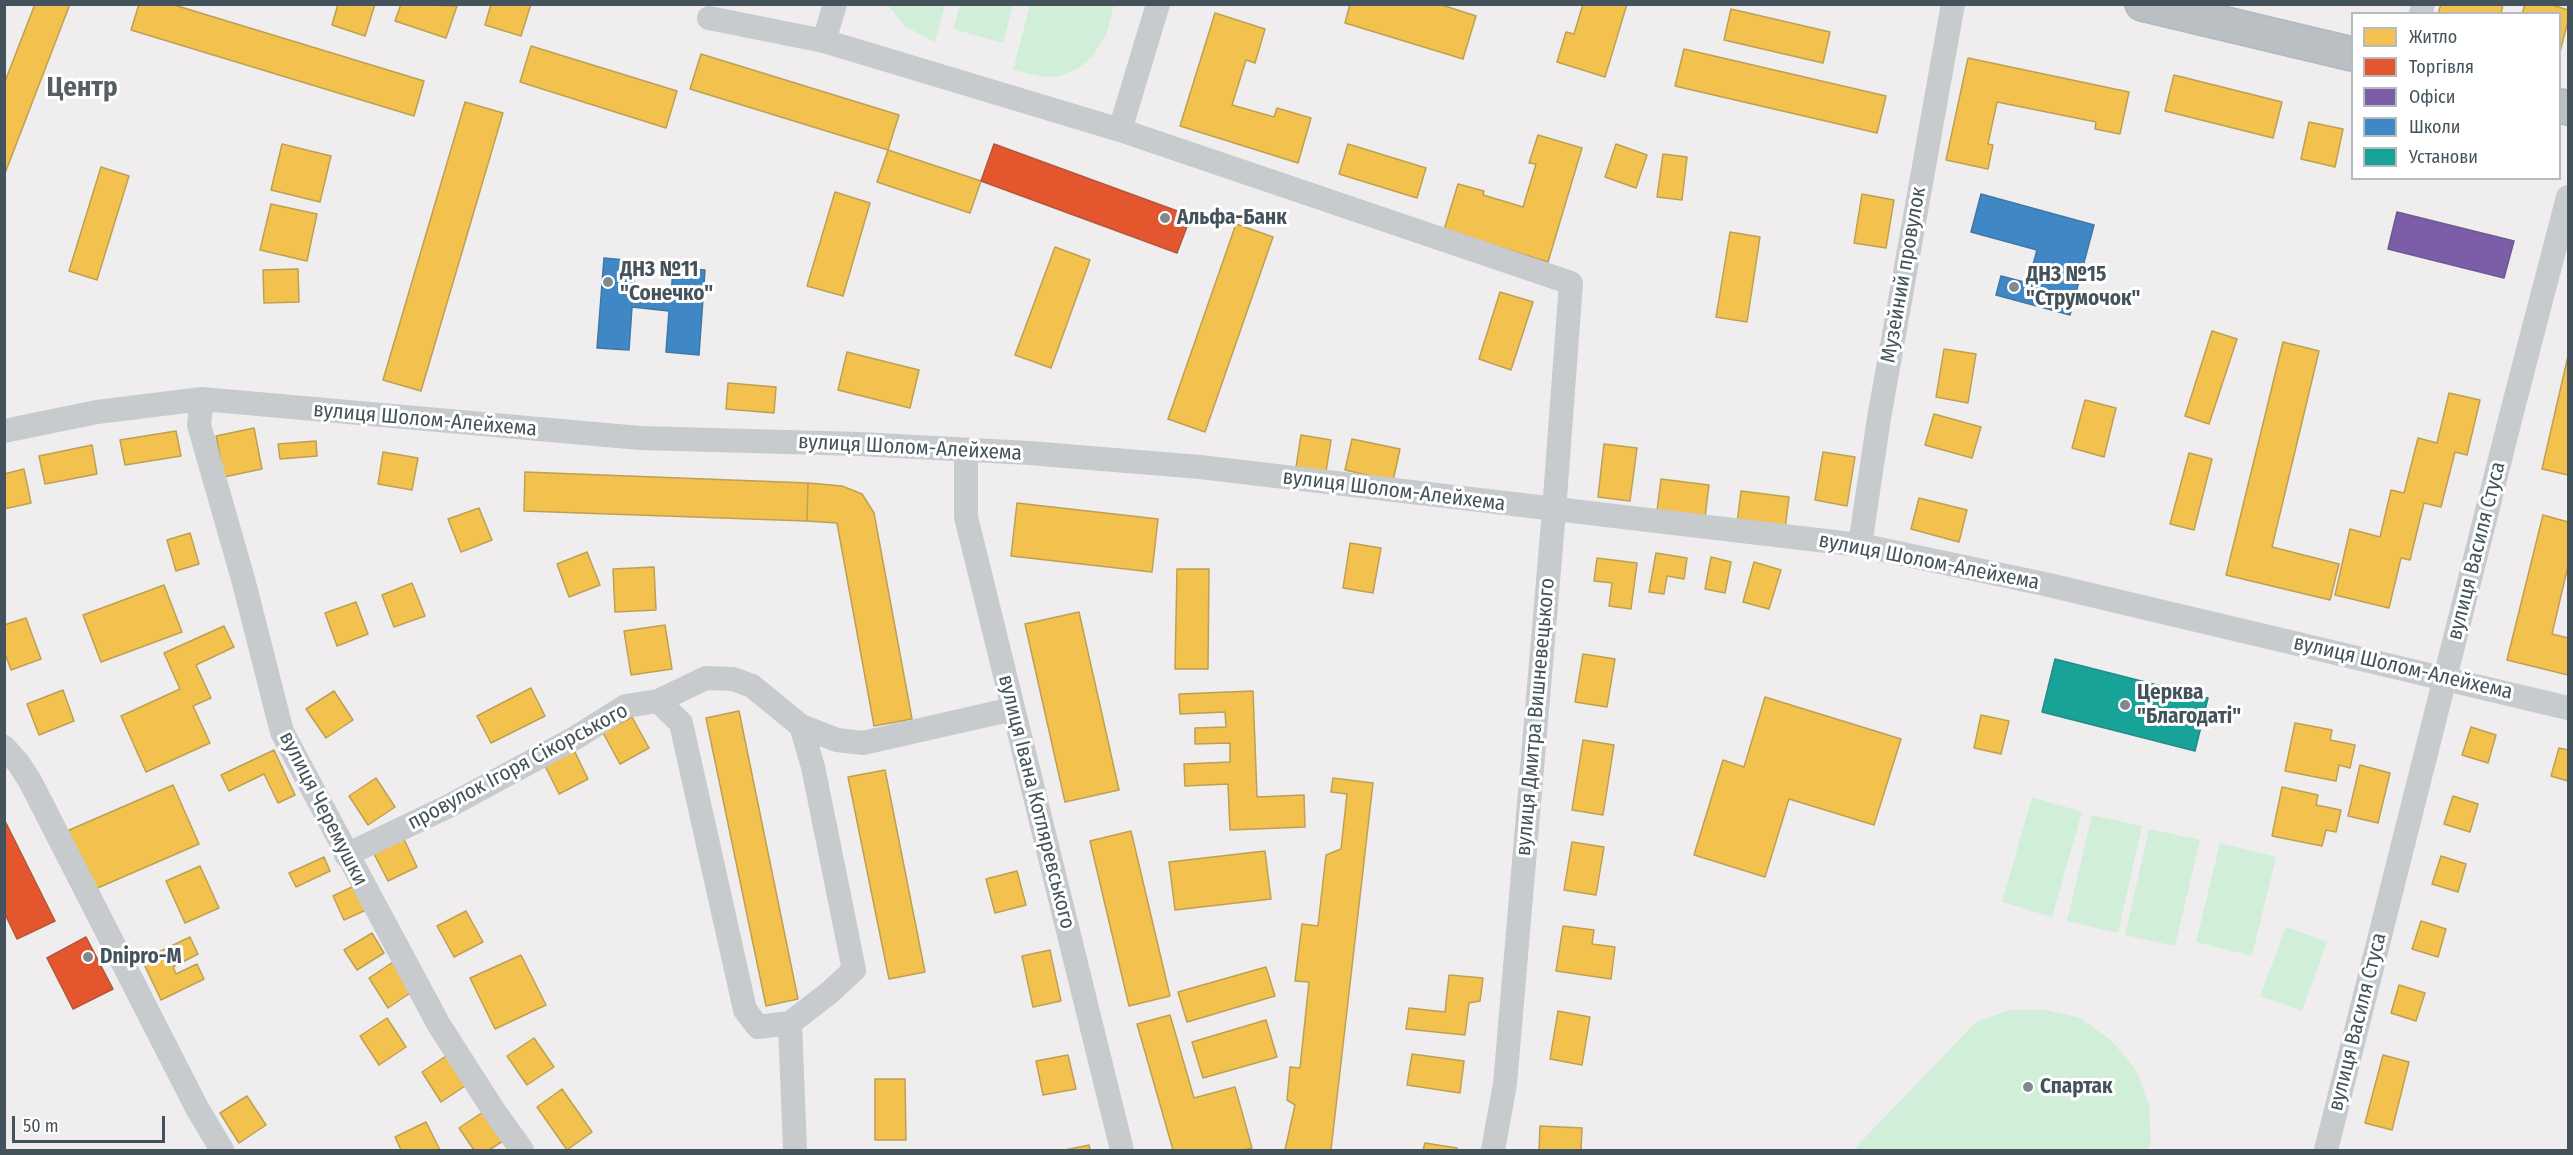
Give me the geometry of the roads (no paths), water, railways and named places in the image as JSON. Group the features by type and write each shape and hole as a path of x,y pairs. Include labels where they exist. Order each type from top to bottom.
{"highway":[{"path":"2142,4 2351,54"}],"street":[{"path":"824,41 835,4"},
{"path":"709,18 824,41 1120,130 1158,4"},
{"name":"Музейний провулок","path":"1860,545 1879,418 1953,4"},
{"name":"вулиця Дмитра Вишневецького","path":"1120,130 1571,283 1505,1084 1493,1150"},
{"name":"вулиця Василя Стуса","path":"2325,1150 2568,197"},
{"name":"вулиця Шолом-Алейхема","path":"4,431 97,412 202,399 640,438 860,444 1029,453 1200,467 1554,511 1860,545 2049,585 2568,708"},
{"name":"вулиця Черемушки","path":"202,399 199,425 243,579 282,732 346,855 439,1024 494,1111 522,1150"},
{"name":"вулиця Івана Котляревського","path":"966,451 966,517 1122,1150"},
{"name":"провулок Ігоря Сікорського","path":"346,855 447,807 575,738 626,706 658,701 706,678 733,679 752,686 801,726 837,740 863,743 1013,709"},
{"path":"658,701 681,723 745,1010 758,1027 790,1023 854,970 813,767 801,726"},
{"path":"4,747 30,781 197,1108 222,1150"},
{"path":"790,1023 795,1150"}],"place":[{"name":"Альфа-Банк","path":"1165,218"},
{"name":"ДНЗ №11 \"Сонечко\"","path":"608,282"},
{"name":"ДНЗ №15 \"Струмочок\"","path":"2014,287"},
{"name":"Церква \"Благодаті\"","path":"2125,705"},
{"name":"Dnipro-M","path":"88,957"},
{"name":"Спартак","path":"2028,1087"}],"district":[{"name":"Центр","path":"82,88"}]}
